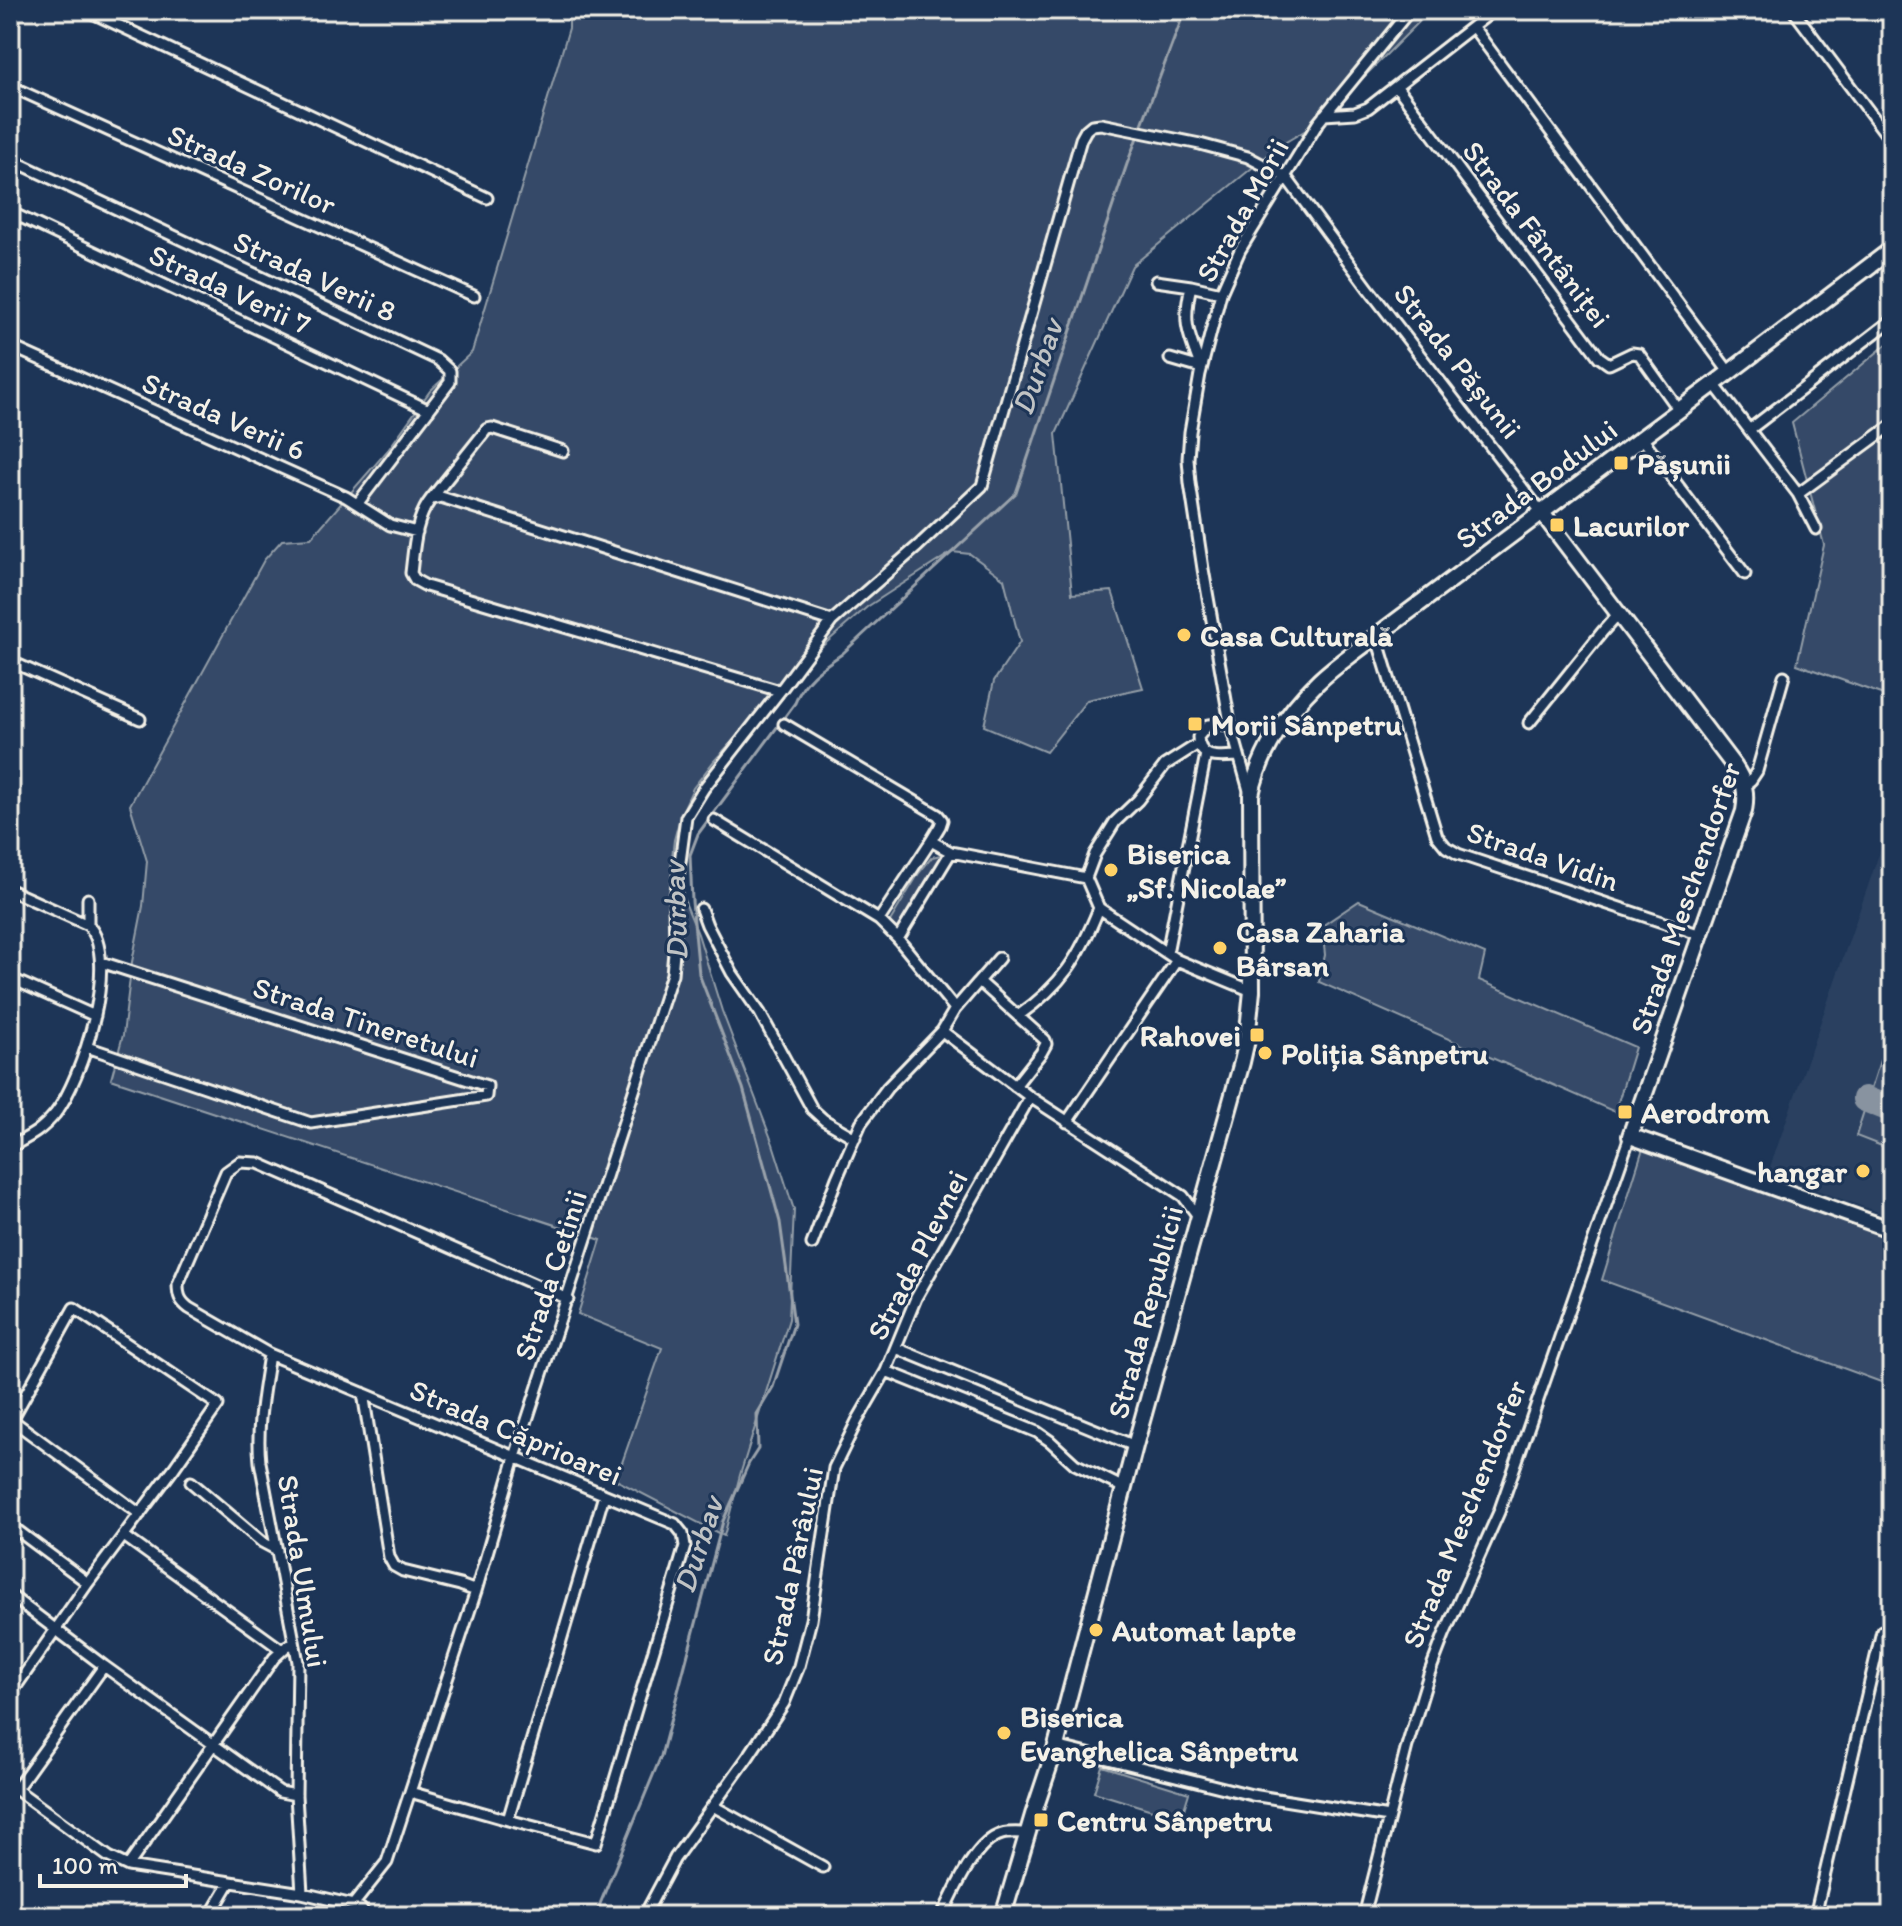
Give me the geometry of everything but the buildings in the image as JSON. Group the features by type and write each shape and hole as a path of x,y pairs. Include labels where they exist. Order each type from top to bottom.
{"main road":[{"name":"Strada Bodului","path":"1251,795 1255,774 1273,740 1317,682 1892,249"},
{"name":"Strada Pășunii","path":"1542,513 1734,766 1745,785"},
{"name":"Strada Meschendorfer","path":"1630,1136 1744,811 1745,785"},
{"name":"Strada Republicii","path":"1003,1916 1056,1746 1247,1040 1252,991 1251,795"},
{"path":"1630,1136 1892,1230"}],"street":[{"path":"86,10 487,198"},
{"name":"Strada Morii","path":"1251,795 1230,723 1189,471 1190,432 1201,368 1221,293 1240,250 1324,115 1410,10"},
{"path":"1324,115 1355,113 1368,108 1494,10"},
{"path":"1793,10 1892,142"},
{"path":"1473,27 1729,372"},
{"name":"Strada Zorilor","path":"10,86 474,296"},
{"name":"Strada Fântâniței","path":"1397,87 1599,357 1609,364 1632,353 1639,354 1679,410"},
{"name":"Strada Cetinii","path":"353,1905 387,1862 672,974 674,907 686,817 721,764 832,621 982,486 1086,130 1092,125 1101,124 1200,144 1248,157 1286,177"},
{"name":"Strada Verii 8","path":"10,159 438,360 450,371 450,382 358,503"},
{"name":"Strada Pășunii","path":"1286,177 1542,513"},
{"name":"Strada Verii 7","path":"10,212 429,410"},
{"path":"1156,281 1221,293"},
{"path":"1191,286 1186,324 1201,368"},
{"path":"1749,430 1892,320"},
{"name":"Strada Verii 6","path":"10,346 358,503 390,525 417,532"},
{"path":"1170,359 1201,368"},
{"path":"1714,384 1798,494 1816,529"},
{"path":"1798,494 1892,425"},
{"path":"563,451 487,429 426,505 417,532 411,573 415,580 426,586 780,691"},
{"path":"1642,438 1745,574"},
{"path":"431,499 441,497 832,621"},
{"path":"1529,723 1619,613"},
{"name":"Strada Vidin","path":"1376,635 1437,836 1446,847 1458,854 1701,935"},
{"path":"10,661 140,719"},
{"name":"Strada Meschendorfer","path":"1745,785 1757,771 1784,676"},
{"path":"1230,723 1208,725 1198,737 1198,744 1206,754 1239,761 1255,774"},
{"path":"784,724 938,815 942,823 879,920"},
{"path":"1198,744 1165,765 1138,800 1115,822 1095,854 1086,878 1099,908 1177,960 1252,991"},
{"path":"1167,953 1206,754"},
{"path":"714,820 879,920 955,1009"},
{"path":"931,841 951,852 1086,878"},
{"path":"898,939 951,852"},
{"path":"10,890 88,925 96,933 101,962 95,1016 75,1077 58,1111 39,1131 10,1147"},
{"path":"88,899 88,925"},
{"path":"1018,1016 1049,992 1063,976 1082,946 1099,908"},
{"path":"701,909 732,973 760,1013 812,1109 824,1120 855,1138"},
{"path":"812,1244 861,1123 887,1088 942,1031 955,1009 999,958"},
{"path":"1067,1122 1177,960"},
{"name":"Strada Tineretului","path":"87,1047 311,1123 486,1096 487,1086 101,962"},
{"path":"10,978 95,1016"},
{"path":"980,982 1045,1040 1041,1053 1015,1086"},
{"path":"942,1031 1030,1097 1183,1196 1198,1216"},
{"name":"Strada Plevnei","path":"1030,1097 922,1287 886,1371 1037,1432 1075,1464 1124,1488"},
{"name":"Strada Meschendorfer","path":"1364,1916 1407,1746 1429,1674 1499,1512 1630,1136"},
{"name":"Strada Căprioarei","path":"508,1820 596,1843 685,1546 683,1534 675,1524 269,1354 181,1302 178,1284 226,1172 240,1162 258,1163 568,1299"},
{"path":"1183,1196 1205,1192"},
{"path":"10,1695 88,1583 124,1536 140,1514 218,1405 74,1308 11,1422 140,1514"},
{"path":"896,1348 1135,1446"},
{"name":"Strada Ulmului","path":"269,1354 258,1441 298,1662 296,1795 302,1893"},
{"name":"Strada Pârâului","path":"644,1916 675,1858 784,1703 811,1620 834,1468 886,1371"},
{"path":"363,1393 389,1557 394,1566 476,1591"},
{"path":"191,1482 262,1542 277,1550"},
{"path":"410,1792 508,1820 604,1495"},
{"path":"10,1525 88,1583"},
{"path":"124,1536 282,1650"},
{"path":"10,1595 280,1792 296,1795"},
{"path":"1815,1916 1882,1631"},
{"path":"128,1866 282,1650 294,1644"},
{"path":"104,1666 13,1787 109,1857 128,1866 302,1893 353,1905 366,1916"},
{"path":"1056,1746 1252,1795 1389,1817"},
{"path":"713,1806 823,1867"},
{"path":"942,1916 964,1873 981,1849 1000,1834 1027,1833"},
{"path":"210,1916 230,1882"}],"shaded area":[{"path":"569,10 1431,10 1318,123 1279,146 1132,266 1056,434 1072,594 1112,591 1143,688 1087,700 1046,752 984,726 994,681 1020,642 1004,579 970,554 952,552 867,607 818,650 714,761 693,788 681,814 671,868 698,934 722,1011 773,1144 794,1210 789,1319 724,1536 616,1480 662,1348 578,1314 601,1240 111,1079 123,1035 147,861 130,805 264,560 282,540 311,538 388,450 430,391 472,352 569,28"},
{"path":"1892,340 1892,698 1797,664 1824,545 1792,423"},
{"path":"1892,817 1892,1217 1768,1173"},
{"path":"941,855 940,864 898,933 892,930 889,923 919,873 932,857"},
{"path":"1359,901 1485,954 1479,980 1635,1047 1615,1112 1319,982 1325,955 1322,926"},
{"path":"1892,1023 1892,1150 1856,1136"},
{"path":"1644,1145 1892,1235 1892,1386 1602,1280"},
{"path":"1102,1766 1189,1793 1181,1819 1094,1792"}],"waterway":[{"name":"Durbav","path":"595,1916 661,1756 723,1521 758,1449 757,1414 773,1387 794,1324 780,1222 743,1088 699,974 690,855 698,834 808,681 842,654 1016,493 1127,164 1185,10"}],"taxiway":[{"path":"1865,1099 1892,1110"}],"place":[{"name":"Pășunii","path":"1621,463"},
{"name":"Lacurilor","path":"1557,525"},
{"name":"Casa Culturală","path":"1184,635"},
{"name":"Morii Sânpetru","path":"1195,724"},
{"name":"Biserica „Sf. Nicolae”","path":"1111,870"},
{"name":"Casa Zaharia Bârsan","path":"1220,948"},
{"name":"Rahovei","path":"1257,1035"},
{"name":"Poliția Sânpetru","path":"1265,1053"},
{"name":"Aerodrom","path":"1625,1112"},
{"name":"hangar","path":"1863,1171"},
{"name":"Automat lapte","path":"1096,1630"},
{"name":"Biserica Evanghelica Sânpetru","path":"1004,1733"},
{"name":"Centru Sânpetru","path":"1041,1820"}]}
